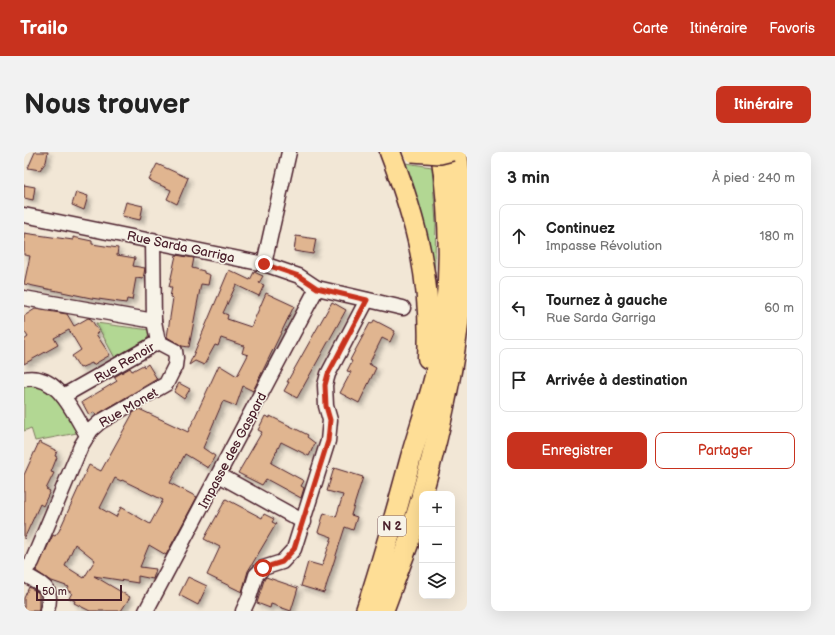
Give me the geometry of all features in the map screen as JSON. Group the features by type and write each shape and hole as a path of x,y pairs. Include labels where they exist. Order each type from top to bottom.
{"highway":[{"path":"390,152 407,196 424,266 429,303 426,380 416,441"},
{"name":"N 2","path":"366,611 384,556 436,373 445,318 449,247 445,183 441,152"},
{"name":"N 2","path":"424,491 439,436 452,370 462,289 463,216 457,152"},
{"path":"424,491 445,434 467,354"},
{"name":"N 2","path":"383,611 408,544 419,508"},
{"path":"408,544 419,512"}],"main road":[{"path":"412,153 440,155 452,152"}],"street":[{"path":"264,264 288,154"},
{"name":"Rue Sarda Garriga","path":"24,215 153,240 264,264 299,276 317,288 403,308"},
{"name":"Rue Renoir","path":"63,396 158,342 154,321 153,240"},
{"name":"Impasse des Gaspard","path":"146,611 317,288"},
{"path":"24,298 154,321"},
{"path":"243,611 249,598 256,575 263,568 282,562 294,549 304,522 328,441 330,420 326,406 325,385 328,374 367,300"},
{"name":"Rue Monet","path":"87,435 100,422 166,384 176,358 175,351 158,342"},
{"path":"24,379 34,377 44,380 56,387 87,435 32,562 24,573 45,587 49,592 50,598 47,611"},
{"path":"219,475 304,522"}],"green space":[{"path":"405,163 432,167 436,224 434,289"},
{"path":"96,323 150,330 146,340 142,344 116,360"},
{"path":"43,384 52,389 77,433 35,441 31,428 24,431 24,387"}],"building":[{"path":"35,152 48,152 46,162 40,170 28,168"},
{"path":"157,164 188,178 177,204 167,199 171,190 149,180"},
{"path":"24,185 35,187 33,200 24,198"},
{"path":"76,192 88,196 84,210 72,205"},
{"path":"126,202 143,206 140,220 122,216"},
{"path":"24,233 73,240 73,237 92,241 92,244 118,248 117,255 135,258 133,266 145,268 143,279 136,278 132,300 127,299 126,303 91,298 24,284 30,256 24,255"},
{"path":"296,236 316,239 313,254 294,251"},
{"path":"176,255 194,258 192,268 204,271 204,273 210,275 208,285 201,284 189,347 182,346 167,337 173,298 170,297 172,287 169,287"},
{"path":"229,270 250,280 254,272 263,276 259,283 264,285 259,296 236,285 223,313 228,315 227,319 251,327 266,293 294,306 253,391 243,386 236,406 223,401 203,448 215,456 208,468 185,454 170,483 197,497 166,555 149,545 140,567 156,569 153,579 138,576 138,583 94,576 130,597 121,611 90,611 74,603 75,601 69,598 72,593 67,590 69,587 49,580 36,571 53,535 55,536 59,531 89,465 101,471 133,413 139,409 188,432 219,365 237,376 248,355 242,353 244,346 221,338 218,346 215,345 204,365 195,361 189,365","holes":["115,478 163,500 150,524 121,507 116,517 100,508","75,544 95,560 84,578 65,566"]},
{"path":"332,302 346,310 297,398 284,391 289,382 287,382"},
{"path":"35,309 67,314 74,326 88,318 91,319 99,332 96,334 110,355 93,365 92,363 80,368 72,356 81,350 69,330 54,338 58,345 24,364 24,340 28,337 24,331 24,316"},
{"path":"374,320 395,331 390,342 382,338 369,364 376,368 359,403 340,393 351,372 347,371 352,361 350,360 370,323 372,324"},
{"path":"148,364 157,379 96,415 94,412 89,415 82,402 117,381 114,377 130,368 132,371"},
{"path":"179,383 190,389 184,399 174,392"},
{"path":"265,416 270,418 270,416 308,435 307,437 315,443 309,456 281,442 271,463 304,481 301,486 304,488 301,498 266,479 262,485 238,473 262,432 258,430"},
{"path":"39,442 57,451 55,456 57,457 51,472 54,473 46,489 50,491 43,506 40,504 24,539 24,475"},
{"path":"334,468 363,477 351,515 357,517 353,530 345,527 324,593 301,586 308,562 322,566 332,537 318,532 324,513 336,517 343,495 327,491"},
{"path":"226,499 262,518 264,514 274,519 272,522 276,524 248,571 242,592 207,575 220,547 204,539"},
{"path":"188,577 207,586 198,605 179,595"},
{"path":"266,577 298,588 291,611 271,604 270,608 257,603"},
{"path":"29,587 39,593 39,611 24,611 24,598"}],"route":[{"path":"263,568 282,562 294,549 304,522 328,441 330,420 325,396 325,385 328,374 367,300 317,288 309,281 299,276 264,264"}]}
